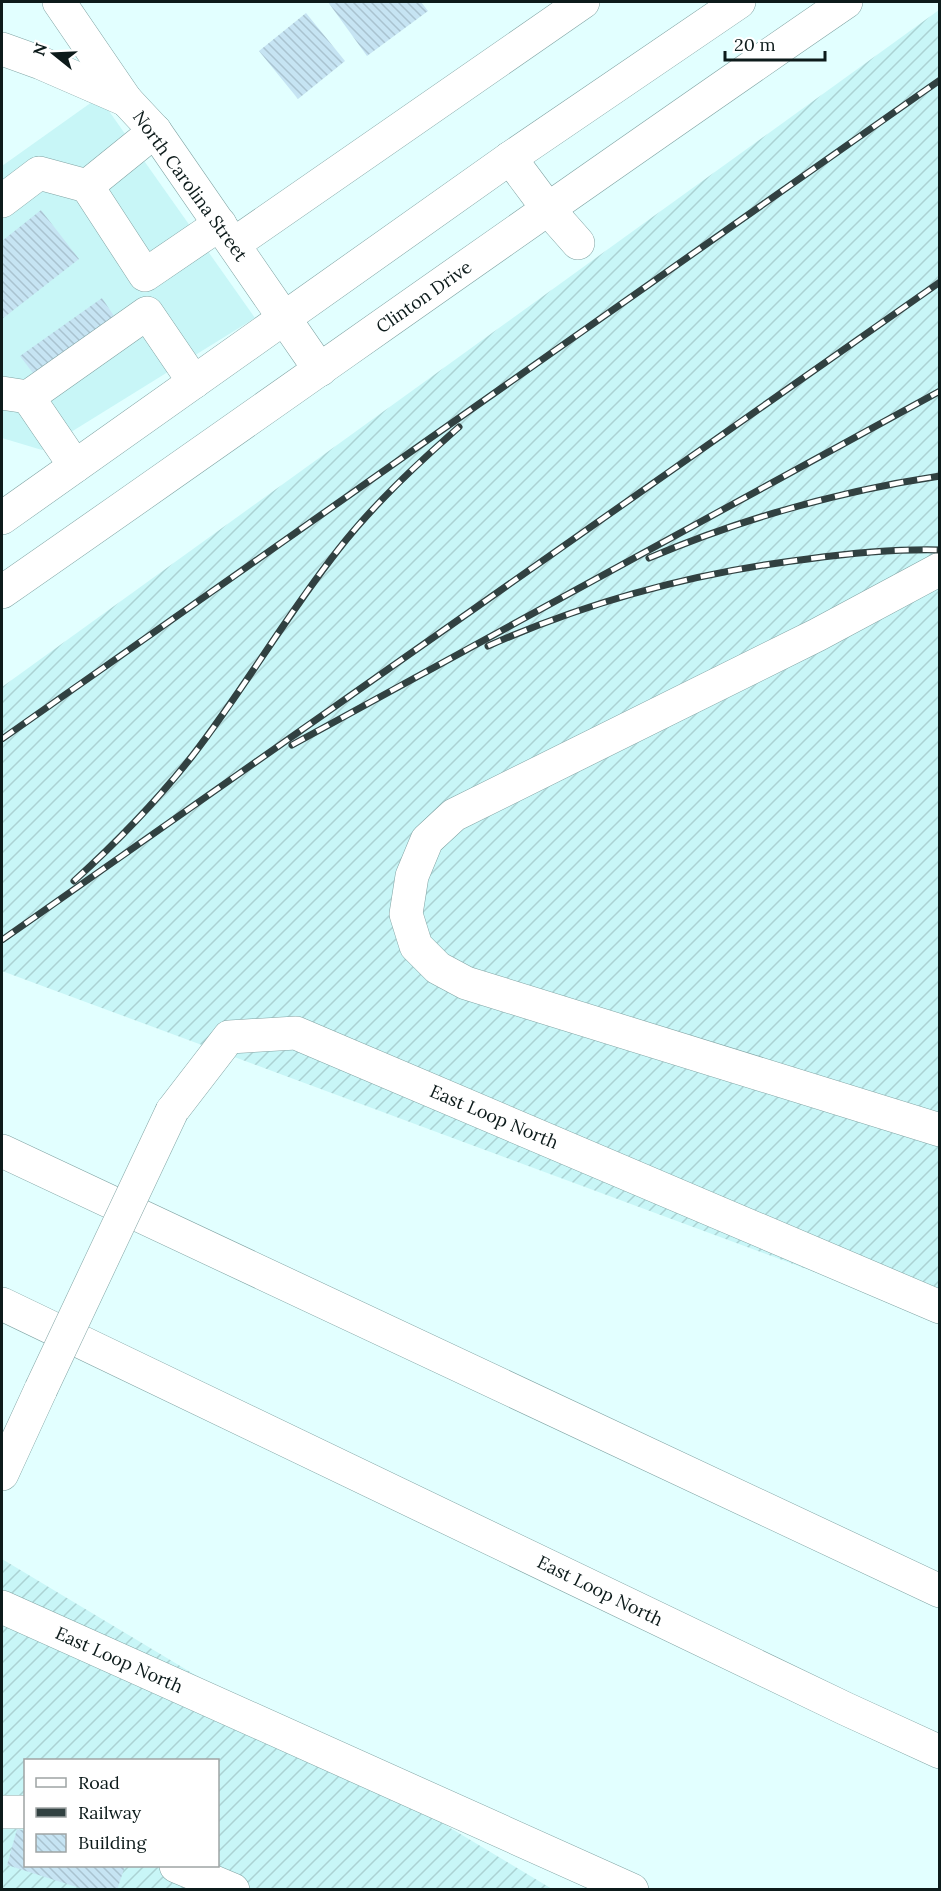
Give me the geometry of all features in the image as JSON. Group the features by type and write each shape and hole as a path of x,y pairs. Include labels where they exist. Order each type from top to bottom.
{"main road":[{"name":"North Carolina Street","path":"59,2 126,100 155,131 320,370"},
{"path":"145,275 227,234 583,2"},
{"path":"2,519 510,158 739,2"},
{"name":"Clinton Drive","path":"2,592 846,2"},
{"path":"2,49 41,63 126,100"},
{"path":"87,186 155,131"},
{"path":"510,158 548,209 578,243"},
{"path":"2,201 39,173 87,186 145,275 147,313 194,382"},
{"path":"75,466 15,395 147,313"},
{"path":"939,569 817,635 454,815 427,840 412,876 406,914 416,946 438,969 466,983 939,1130"},
{"name":"East Loop North","path":"8,1461 172,1111 229,1037 296,1033 939,1307"},
{"path":"2,1151 939,1591"},
{"name":"East Loop North","path":"2,1304 939,1752"},
{"name":"East Loop North","path":"2,1607 632,1890"},
{"path":"846,1709 939,1770"},
{"path":"2,1812 24,1812"},
{"path":"178,1867 233,1890"}],"shaded area":[{"path":"939,10 939,1318 2,971 2,687"},
{"path":"99,97 255,318 42,450 2,438 2,166"},
{"path":"2,1559 552,1889 2,1889"}],"building":[{"path":"328,2 421,2 428,11 367,56"},
{"path":"306,13 345,61 298,99 259,51"},
{"path":"41,210 79,259 2,319 2,241"},
{"path":"102,298 116,319 36,377 20,356"},
{"path":"17,1829 24,1831 24,1867 125,1867 117,1890 86,1890 7,1865"}],"railway":[{"path":"2,739 940,80"},
{"path":"2,940 940,282"},
{"path":"292,745 940,391"},
{"path":"74,881 136,821 193,755 351,533 396,486 459,427"},
{"path":"649,558 719,531 792,508 828,498 940,476"},
{"path":"488,646 565,615 685,580 767,565 857,553 940,550"}]}
